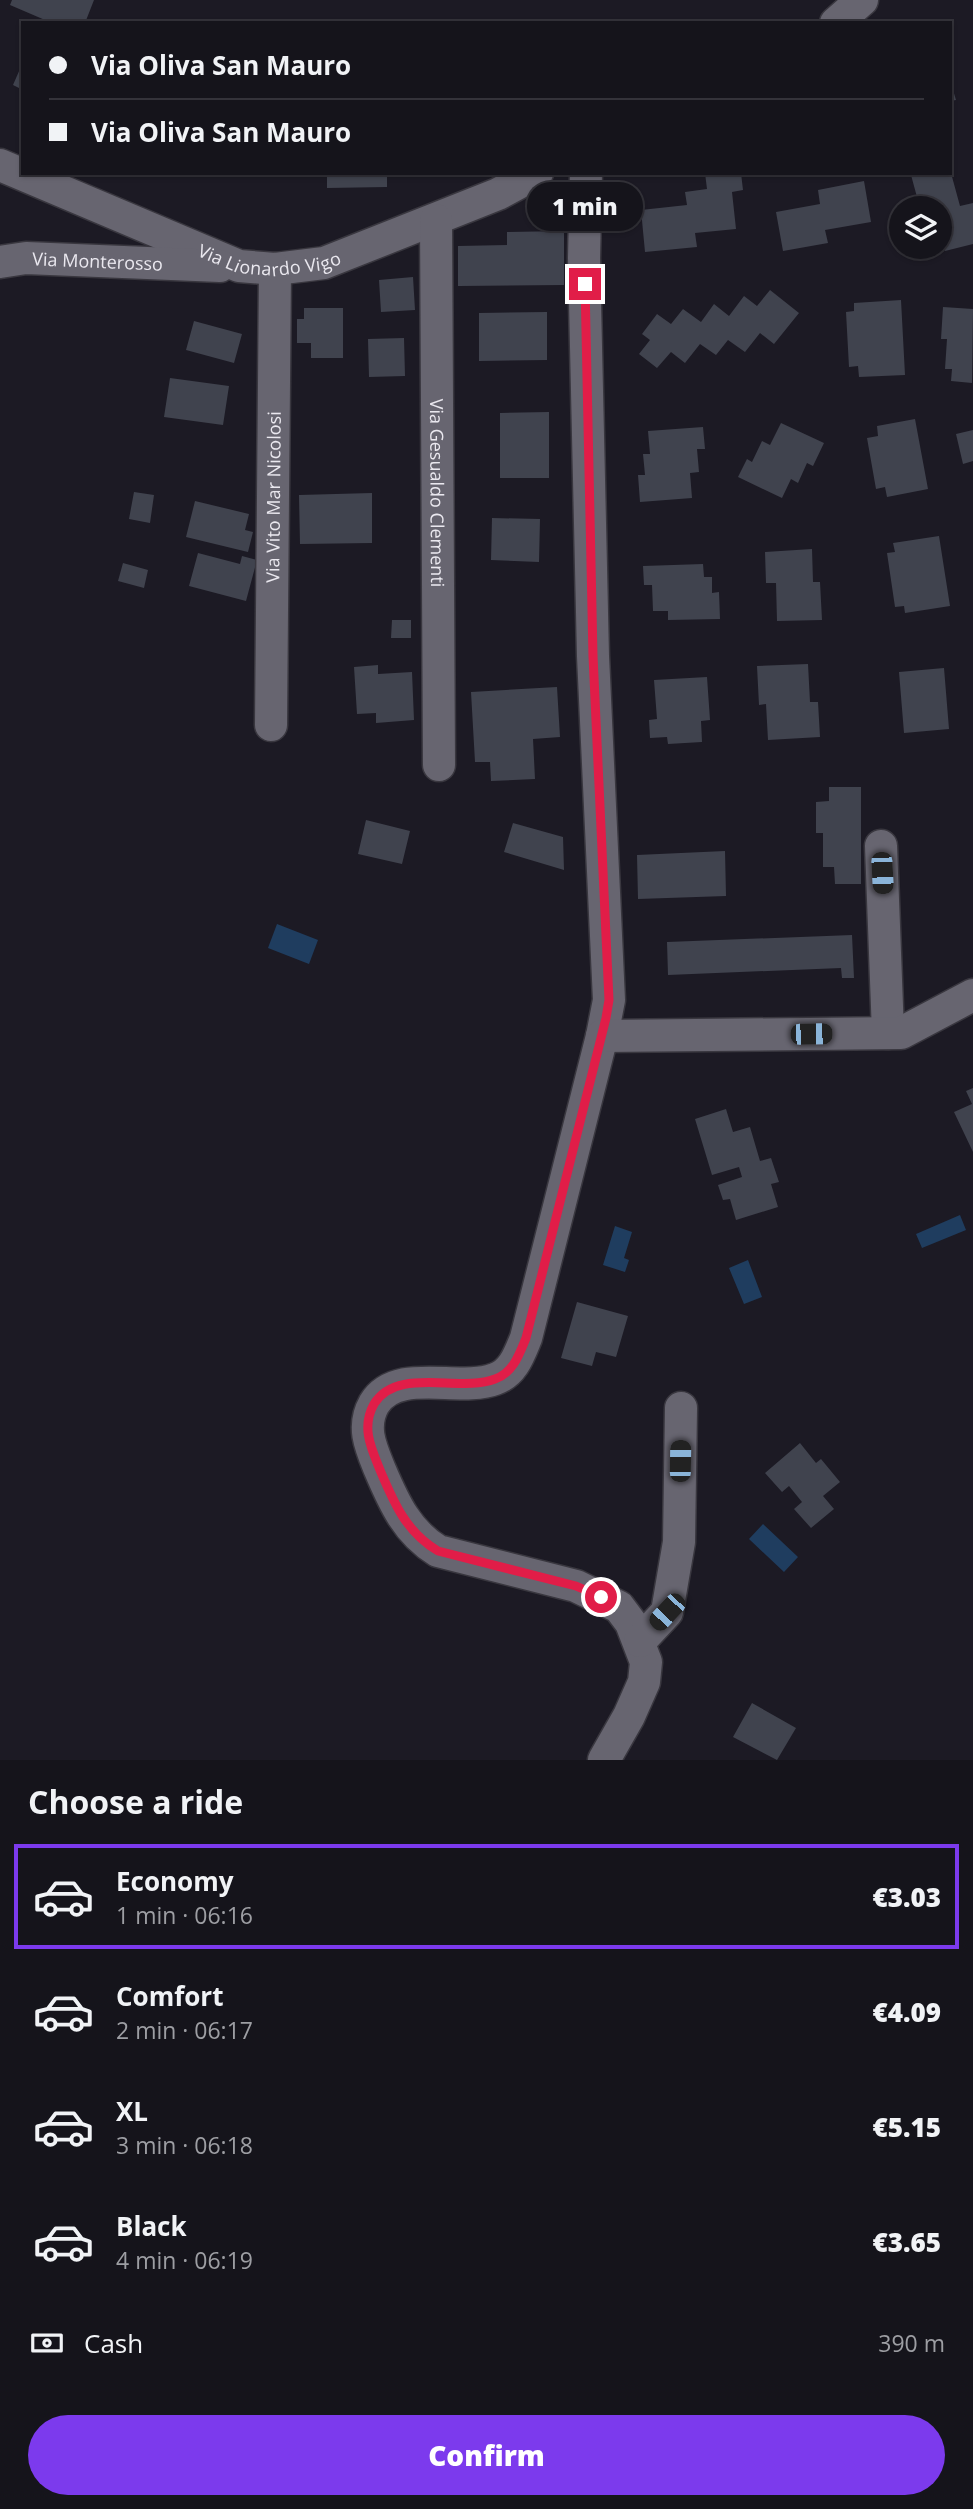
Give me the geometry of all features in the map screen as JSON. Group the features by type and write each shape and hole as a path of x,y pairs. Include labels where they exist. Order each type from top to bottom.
{"street":[{"path":"838,21 862,0"},
{"name":"Via Lionardo Vigo","path":"0,165 21,174"},
{"name":"Via Lionardo Vigo","path":"24,175 239,266 275,269 324,263 498,194 533,175"},
{"path":"586,175 585,271 593,656 609,1000 526,1338 516,1361 507,1372 496,1379 481,1383 403,1384 387,1390 371,1409 367,1424 368,1441 393,1500 408,1527 422,1541 438,1551 576,1586 619,1607 631,1623 646,1662 644,1682 629,1716 604,1760"},
{"name":"Via Gesualdo Clementi","path":"436,220 439,765"},
{"name":"Via Monterosso","path":"0,262 26,258 239,266"},
{"name":"Via Vito Mar Nicolosi","path":"271,725 275,269"},
{"path":"881,846 888,1033"},
{"path":"602,1036 901,1032 973,995"},
{"path":"640,1641 667,1612 679,1542 681,1408"}],"water":[{"path":"277,924 318,940 309,964 268,948"},
{"path":"960,1215 966,1230 922,1248 916,1234"},
{"path":"615,1226 632,1232 624,1258 629,1260 625,1272 603,1265"},
{"path":"748,1260 762,1297 744,1304 729,1268"},
{"path":"763,1524 798,1557 784,1572 749,1539"}],"building":[{"path":"12,0 94,0 86,21 47,21 10,5"},
{"path":"21,67 21,89 13,85"},
{"path":"327,175 387,175 387,187 327,188"},
{"path":"705,175 741,175 743,190 732,192 736,229 695,233 697,247 645,252 641,210 687,205 685,192 707,189"},
{"path":"911,175 952,175 960,206 973,203 973,244 952,249 952,196 917,196"},
{"path":"864,181 871,222 825,230 828,243 783,251 776,212 820,204 818,190"},
{"path":"564,231 564,285 458,286 458,246 507,245 507,232"},
{"path":"413,277 415,310 381,312 379,280"},
{"path":"770,290 799,313 774,344 760,333 745,352 728,340 716,355 700,344 685,363 671,352 657,368 639,354 650,340 642,334 657,314 671,324 683,309 701,322 714,304 729,316 744,296 757,306"},
{"path":"901,300 905,375 859,377 858,366 849,367 846,312 854,311 854,303"},
{"path":"943,307 973,309 972,383 951,381 952,369 945,369 947,339 941,339"},
{"path":"304,308 343,308 343,358 311,358 311,343 297,343 297,319 304,319"},
{"path":"547,312 547,360 479,361 479,313"},
{"path":"194,321 242,334 234,363 186,350"},
{"path":"404,338 405,376 369,377 368,339"},
{"path":"170,378 229,386 223,425 164,417"},
{"path":"549,412 549,478 500,478 500,413"},
{"path":"915,419 928,489 887,497 885,487 876,489 867,438 878,436 877,426"},
{"path":"781,423 824,443 813,466 807,463 798,483 791,479 782,498 738,477 747,459 752,462 762,441 770,445"},
{"path":"703,427 705,449 697,449 699,472 690,473 692,498 640,502 638,475 645,475 643,454 650,454 648,431"},
{"path":"973,430 973,461 963,464 956,434"},
{"path":"134,492 154,495 150,523 129,519"},
{"path":"372,493 372,543 300,544 299,495"},
{"path":"195,501 249,514 245,530 253,532 248,552 186,537"},
{"path":"492,518 540,519 539,562 491,560"},
{"path":"939,536 950,606 905,613 904,606 895,607 887,553 895,552 893,543"},
{"path":"812,549 813,582 820,582 822,620 777,621 776,583 766,583 765,552"},
{"path":"198,553 240,564 242,556 257,560 246,601 189,586"},
{"path":"123,563 148,570 144,588 118,581"},
{"path":"703,564 704,577 712,577 712,593 719,592 720,619 668,620 668,611 653,611 652,585 644,585 643,566"},
{"path":"392,620 411,620 411,638 391,638"},
{"path":"808,664 810,702 818,702 820,737 768,740 766,704 759,705 757,666"},
{"path":"378,665 378,674 412,672 414,720 376,723 376,713 357,714 354,667"},
{"path":"944,668 949,729 904,733 899,672"},
{"path":"707,677 710,720 701,721 702,742 668,744 667,737 650,738 649,720 657,719 654,680"},
{"path":"557,687 560,737 533,739 535,779 491,781 490,762 475,762 471,692"},
{"path":"829,787 861,787 861,884 835,884 834,867 823,867 823,833 816,833 816,802 829,801"},
{"path":"366,820 410,831 402,864 358,854"},
{"path":"513,823 563,837 564,870 504,852"},
{"path":"725,851 726,896 638,899 637,855"},
{"path":"852,935 854,978 842,978 841,968 668,975 667,942"},
{"path":"973,1088 973,1152 954,1112 972,1104 966,1091"},
{"path":"726,1109 733,1132 750,1127 760,1161 771,1158 779,1182 771,1184 778,1207 736,1220 730,1199 723,1200 718,1185 742,1177 739,1167 712,1175 695,1119"},
{"path":"577,1302 628,1316 616,1357 596,1352 592,1366 561,1358"},
{"path":"800,1443 816,1463 821,1459 840,1482 823,1496 834,1509 811,1528 794,1509 802,1502 789,1486 782,1492 765,1473"},
{"path":"752,1703 796,1728 777,1760 733,1737"}],"route":[{"path":"585,284 593,656 609,1000 606,1018 526,1338 516,1361 507,1372 496,1379 481,1383 403,1384 387,1390 371,1409 367,1424 368,1441 393,1500 408,1527 422,1541 438,1551 576,1586 601,1597"}]}
